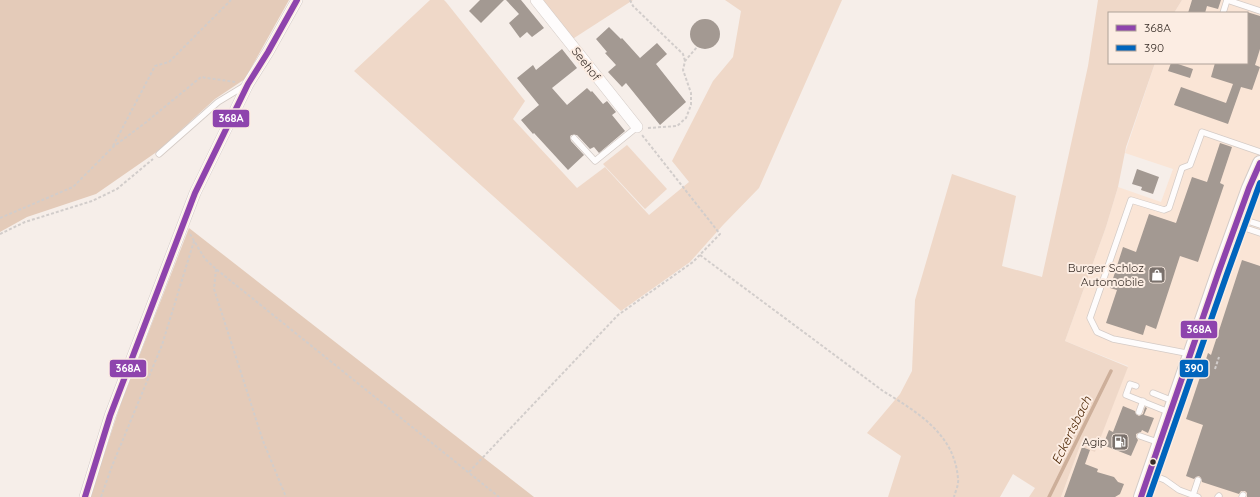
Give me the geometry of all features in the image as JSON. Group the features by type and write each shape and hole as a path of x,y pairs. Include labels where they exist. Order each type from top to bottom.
{"street":[{"path":"85,497 110,416 195,193 248,84 297,0"},
{"name":"Seehof","path":"536,0 637,128"},
{"path":"1141,497 1173,407 1218,271 1237,222 1254,190 1260,163"}],"lane":[{"path":"1223,12 1227,0 1260,11"},
{"path":"159,154 218,102 248,84"},
{"path":"574,138 595,161 637,128"},
{"path":"1191,354 1113,339 1097,332 1090,318 1131,200 1164,210 1169,208 1182,168 1190,165 1202,132 1260,152"},
{"path":"1237,222 1260,225"},
{"path":"1237,222 1260,233"},
{"path":"1136,386 1130,384 1126,395 1143,401 1173,407"},
{"path":"1153,393 1173,407"},
{"path":"1139,412 1143,401"},
{"path":"1140,436 1160,443"},
{"path":"1150,474 1165,480 1179,490 1196,496 1196,482"}],"path":[{"path":"113,147 155,66 169,62 231,0"},
{"path":"630,0 633,6 683,54 685,61"},
{"path":"637,128 677,126 686,118 691,105 691,93 683,70 685,61 697,47"},
{"path":"0,218 73,187 113,147 201,77 248,84"},
{"path":"468,472 618,315 694,262 720,234 637,128"},
{"path":"0,234 25,222 92,201 117,189 159,154"},
{"path":"184,224 205,259 216,269 499,497"},
{"path":"101,497 112,466 162,345 194,241"},
{"path":"700,255 938,430 955,462 959,480 954,497"},
{"path":"216,269 214,289 216,296 263,441 286,497"},
{"path":"1215,369 1219,357"}],"shaded area":[{"path":"0,0 289,0 245,79 215,99 158,151 96,194 27,217 0,232"},
{"path":"430,0 444,0 446,2 525,101 513,119 577,188 605,167 649,215 689,182 672,161 713,81 733,57 741,11 725,0 842,0 759,188 690,262 621,311 354,71"},
{"path":"540,0 633,0 571,40"},
{"path":"1098,0 1182,0 1175,12 1108,12 1108,64 1155,64 1126,147 1118,187 1106,227 1065,341 1128,367 1095,452 1080,446 1061,497 1029,497 1035,488 1013,474 1000,497 888,497 901,456 867,433 900,394 912,371 915,300 952,174 1016,196 1002,266 1042,277 1088,66"},
{"path":"1182,0 1260,0 1260,497 1061,497 1080,446 1095,451 1128,366 1065,341 1106,227 1118,187 1161,202 1173,169 1125,153 1155,64 1248,64 1248,12 1175,12"},
{"path":"627,145 667,189 645,209 603,164"},
{"path":"189,228 534,497 90,497 121,403"}],"building":[{"path":"480,0 504,0 481,23 469,11"},
{"path":"506,0 521,0 544,28 532,37 527,32 520,38 509,23 519,14"},
{"path":"1192,0 1221,0 1218,9 1207,6 1205,12 1188,12"},
{"path":"1248,12 1260,16 1260,49 1255,65 1260,67 1252,90 1241,87 1228,124 1174,105 1181,87 1226,103 1233,84 1211,77 1215,64 1248,64"},
{"path":"705,19 711,20 719,28 719,40 711,48 705,49 699,48 691,40 690,34 691,28 699,20"},
{"path":"609,27 621,39 622,38 640,58 657,43 667,54 656,64 686,102 660,125 626,83 622,87 608,72 616,65 605,53 607,52 596,39"},
{"path":"562,49 577,68 552,88 567,105 587,88 591,92 592,91 603,104 607,101 616,112 612,115 625,131 599,153 594,147 590,149 577,135 571,135 571,141 584,155 568,170 521,120 539,105 517,78 533,65 536,70"},
{"path":"1171,64 1178,64 1193,69 1190,78 1168,71"},
{"path":"1220,143 1232,147 1220,183 1224,185 1198,262 1180,256 1156,329 1146,325 1143,335 1106,323 1117,290 1110,288 1123,247 1136,252 1149,214 1176,223 1192,177 1207,182"},
{"path":"1137,169 1159,177 1153,194 1141,190 1142,187 1132,184"},
{"path":"1242,260 1260,266 1260,497 1247,497 1247,493 1245,491 1241,491 1239,494 1202,482 1199,476 1194,479 1186,476 1203,425 1186,419 1208,353 1211,355"},
{"path":"1123,406 1135,411 1139,416 1143,414 1145,407 1147,408 1144,415 1154,418 1148,433 1142,430 1136,434 1138,440 1131,456 1103,445 1109,430 1113,432"},
{"path":"1082,447 1090,450 1085,464 1098,469 1097,472 1114,477 1118,482 1124,484 1120,494 1115,497 1064,497"}],"waterway":[{"name":"Eckertsbach","path":"1049,497 1111,371"}],"transit line":[{"name":"368A","path":"85,497 110,416 195,193 248,84 297,0"},
{"name":"368A","path":"1141,497 1219,271 1249,188 1260,163"},
{"name":"390","path":"1149,497 1260,183"}],"place":[{"name":"Burger Schloz Automobile","path":"1157,275"},
{"name":"Agip","path":"1120,442"}]}
